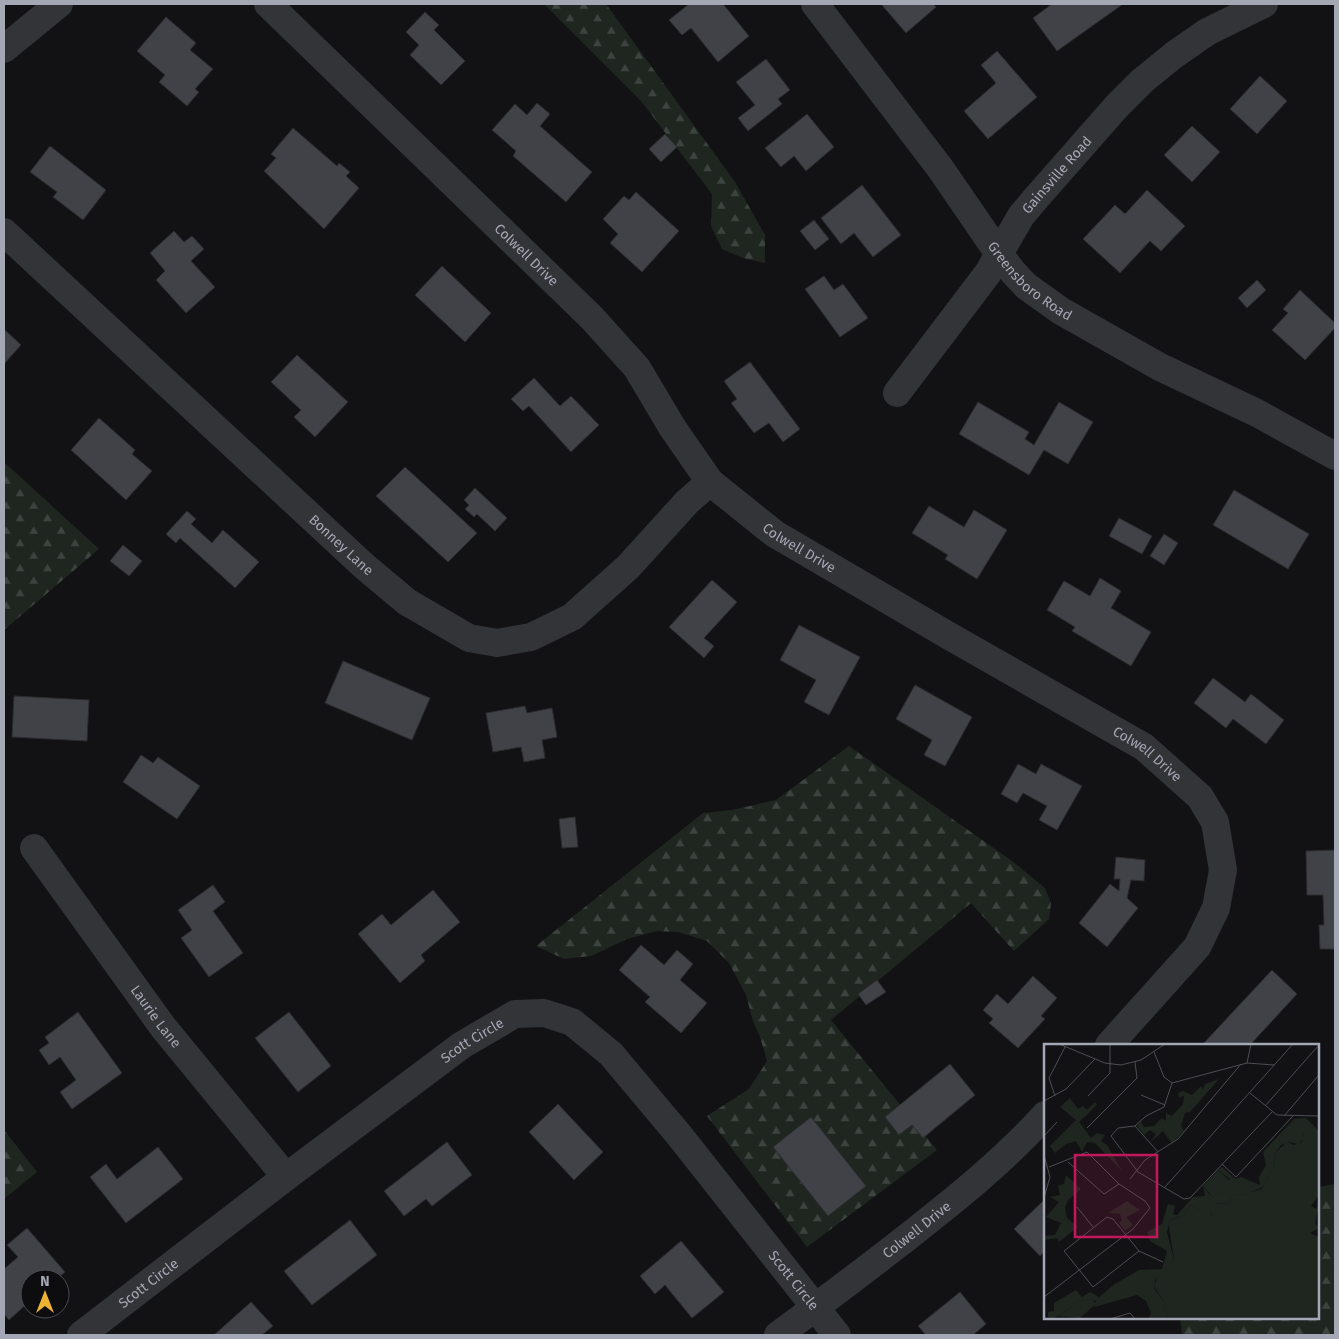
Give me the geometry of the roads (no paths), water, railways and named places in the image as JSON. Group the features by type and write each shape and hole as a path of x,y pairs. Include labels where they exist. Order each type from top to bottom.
{"street":[{"path":"4,49 59,4"},
{"name":"Colwell Drive","path":"268,4 592,318 637,368 672,427 710,482 774,534 1144,747 1200,797 1215,822 1224,870 1216,908 1197,947 1110,1044"},
{"name":"Greensboro Road","path":"815,4 940,168 999,254 1026,286 1061,310 1160,366 1257,413 1335,456"},
{"name":"Gainsville Road","path":"897,392 988,273 1021,216 1117,106 1142,81 1174,55 1208,32 1264,4"},
{"name":"Bonney Lane","path":"4,232 364,566 407,602 469,638 497,642 531,637 572,617 628,567 687,502 710,482"},
{"name":"Laurie Lane","path":"34,848 163,1027 286,1177"},
{"name":"Scott Circle","path":"80,1335 462,1044 515,1014 544,1012 572,1022 611,1054 679,1135 837,1335"},
{"name":"Colwell Drive","path":"778,1335 940,1212 1023,1140 1044,1116"}]}
